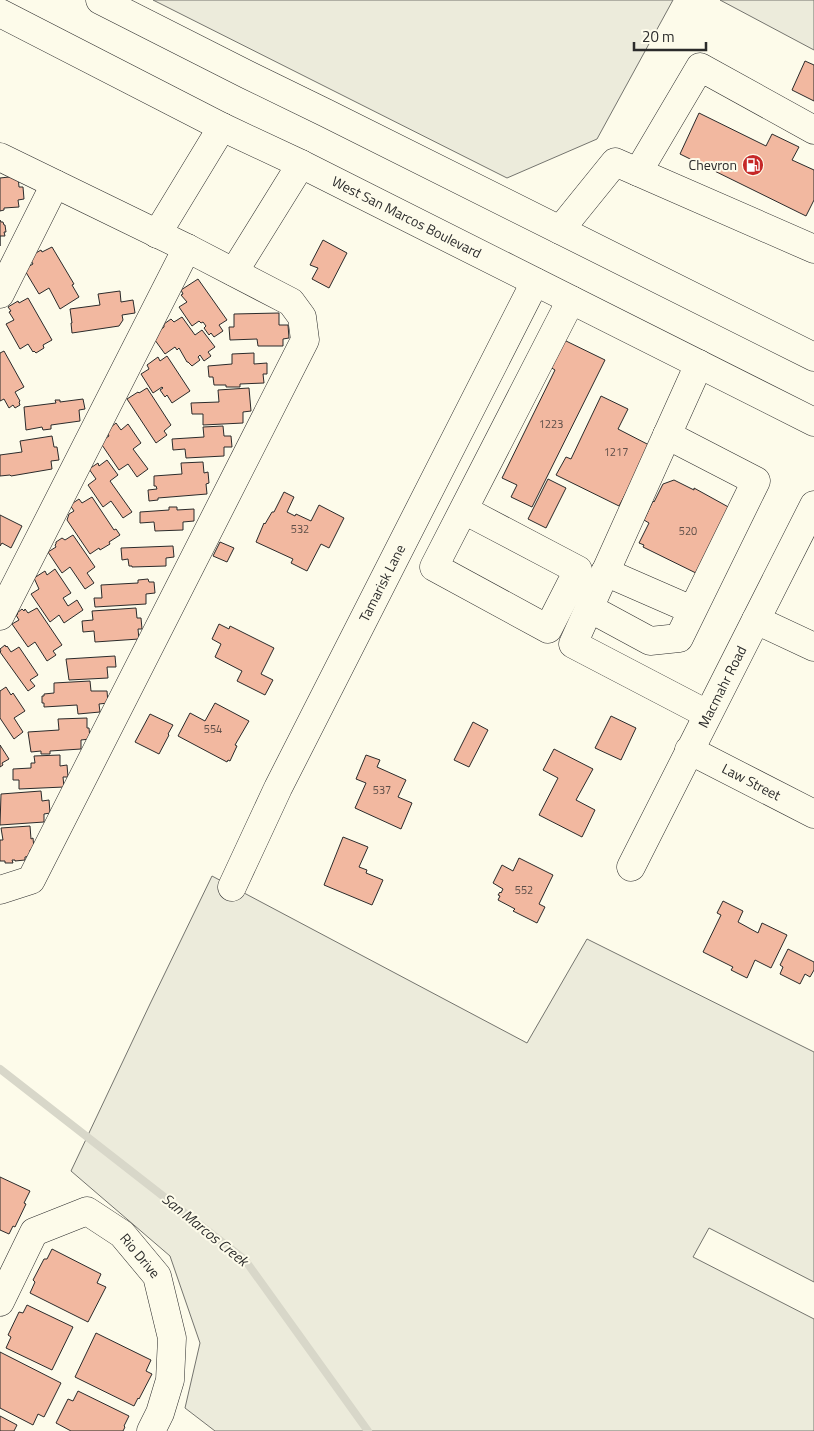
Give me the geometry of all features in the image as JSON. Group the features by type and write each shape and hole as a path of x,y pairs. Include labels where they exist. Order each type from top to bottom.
{"main road":[{"path":"100,0 814,357"},
{"name":"West San Marcos Boulevard","path":"0,13 222,127 301,164 814,422"},
{"path":"638,172 700,67 814,130"},
{"path":"157,234 222,127"},
{"path":"0,157 187,248 292,302 302,317 305,340 31,880 0,890"},
{"path":"560,230 615,162 814,249"},
{"path":"234,272 301,164"},
{"path":"0,294 55,184"},
{"path":"0,616 8,579 187,248"},
{"name":"Tamarisk Lane","path":"232,887 278,788 535,282"},
{"path":"464,510 578,570 548,629 434,567 571,300"},
{"path":"699,364 573,644 707,714"},
{"path":"589,608 650,641 679,638 756,481 667,435"},
{"name":"Macmahr Road","path":"631,867 814,505"},
{"path":"605,572 692,610"},
{"path":"756,620 814,648"},
{"name":"Law Street","path":"689,750 814,814"},
{"name":"Rio Drive","path":"0,1302 34,1232 87,1211 122,1234 157,1276 172,1338 170,1380 160,1413 151,1431"}],"shaded area":[{"path":"153,0 673,0 597,139 507,178"},
{"path":"720,0 814,0 814,50"},
{"path":"212,876 527,1043 587,939 814,1052 814,1282 709,1228 693,1257 814,1319 814,1431 215,1431 185,1408 200,1343 170,1256 71,1171"}],"building":[{"path":"805,61 814,65 814,101 792,90"},
{"name":"Chevron","path":"699,113 766,146 772,134 799,147 792,160 814,170 814,200 806,216 680,154"},
{"path":"18,176 19,187 23,187 24,199 18,200 19,207 4,208 4,210 0,211 0,178"},
{"path":"0,220 5,225 5,236 0,236"},
{"path":"323,240 347,253 329,288 312,279 318,268 310,265"},
{"path":"52,247 74,284 72,285 79,297 60,309 49,288 39,294 24,269 33,264 29,257 41,250 42,252"},
{"path":"198,279 227,320 219,325 223,331 214,337 211,333 209,335 204,328 206,326 203,322 199,321 192,326 179,307 187,302 181,295 183,294 181,290"},
{"path":"120,291 121,302 133,300 135,313 122,315 123,320 119,326 72,333 70,309 100,305 98,294"},
{"path":"28,298 52,340 43,345 44,348 36,353 33,352 28,344 20,349 6,324 14,320 8,307"},
{"path":"279,313 279,325 288,325 289,338 283,339 283,346 258,346 257,339 230,340 229,327 234,327 234,314"},
{"path":"182,317 195,335 202,330 215,347 208,352 211,356 204,361 200,355 198,357 200,360 192,366 187,362 179,348 177,350 175,347 165,354 152,336 171,319 174,322"},
{"path":"564,340 605,360 532,507 511,497 517,485 502,478 555,370 550,367"},
{"path":"4,351 24,387 15,392 20,405 15,408 13,405 9,408 4,399 0,401 0,353"},
{"path":"254,353 254,364 267,363 267,374 263,374 264,383 240,384 240,387 214,385 213,377 209,377 208,366 232,364 232,354"},
{"path":"167,356 190,391 172,403 167,395 165,397 160,390 162,387 153,393 141,374 149,369 147,365 158,357 160,361"},
{"path":"147,388 171,425 164,431 167,435 156,443 127,399"},
{"path":"249,388 251,411 243,412 243,423 203,425 203,414 192,414 191,403 219,402 218,390"},
{"path":"601,396 628,409 618,429 651,446 619,506 556,475 566,457 571,459"},
{"path":"83,399 85,409 79,410 80,421 51,425 51,429 43,430 42,427 26,430 24,407 56,403 55,400 60,400 60,402"},
{"path":"116,423 121,430 128,424 141,443 133,449 148,469 137,477 128,464 119,470 100,442 109,436 106,431"},
{"path":"223,426 224,436 231,436 232,447 224,447 224,456 186,458 185,449 173,450 172,439 204,437 203,427"},
{"path":"52,436 54,447 57,447 59,460 51,461 52,469 0,476 0,455 22,452 20,441"},
{"path":"107,460 118,475 110,481 132,512 123,518 111,501 103,507 88,485 96,479 89,469 98,463 99,466"},
{"path":"203,462 204,473 208,472 207,494 158,498 158,500 149,501 148,490 157,489 154,486 154,476 182,474 181,463"},
{"path":"548,479 566,488 546,528 528,519"},
{"path":"674,480 694,490 694,488 732,509 702,576 643,547 644,545 639,543 649,523 644,520 653,501 663,484"},
{"path":"284,492 294,497 287,512 295,516 296,514 311,521 319,505 344,518 329,548 321,544 307,571 291,563 293,559 256,542 264,523 274,512"},
{"path":"92,497 114,530 116,529 120,535 109,542 110,544 90,554 67,520 69,514 74,511 70,505 79,499 82,503"},
{"path":"169,507 177,507 177,510 194,509 194,521 183,522 183,530 155,531 154,522 140,523 140,512 169,510"},
{"path":"0,515 22,526 11,548 2,543 0,546"},
{"path":"73,535 95,567 87,573 94,583 85,589 70,567 62,573 48,552 56,547 56,542 62,538 65,540"},
{"path":"220,542 234,548 227,562 213,556"},
{"path":"173,546 174,557 166,558 166,566 132,567 129,566 128,559 122,560 121,548"},
{"path":"55,569 71,593 63,598 68,606 77,600 83,610 64,623 59,615 50,622 31,594 39,589 34,578 45,571 47,575"},
{"path":"148,579 149,582 154,582 155,593 146,594 146,604 95,607 94,598 102,598 101,585 138,583 138,580"},
{"path":"37,608 62,645 53,651 56,655 47,661 35,642 28,647 12,624 19,620 16,615 22,609 24,611 25,609 28,613"},
{"path":"136,608 137,618 141,618 142,629 138,629 139,639 95,642 94,631 83,632 82,621 93,620 92,611"},
{"path":"219,624 229,629 230,626 274,648 261,674 273,680 265,695 237,681 242,671 215,657 221,644 212,639"},
{"path":"5,645 11,652 19,647 38,675 30,680 35,686 28,691 0,652 0,649"},
{"path":"115,656 116,667 107,667 108,678 69,680 66,659"},
{"path":"90,681 91,691 107,691 108,703 99,704 100,712 78,714 77,705 44,707 42,696 54,693 54,683"},
{"path":"6,687 11,695 13,693 25,711 14,718 23,732 14,739 0,718 0,691"},
{"path":"215,703 249,721 235,745 237,746 230,761 228,760 227,762 178,736 190,713 205,721"},
{"path":"150,714 173,725 159,754 135,742"},
{"path":"611,716 636,728 621,760 595,748"},
{"path":"87,718 90,739 81,740 81,749 50,751 50,754 41,754 41,751 31,752 28,732 59,730 58,719"},
{"path":"473,722 488,730 469,767 454,760"},
{"path":"0,745 9,759 2,763 3,765 0,767"},
{"path":"554,749 593,769 576,800 595,810 582,837 539,815 558,778 543,770"},
{"path":"60,755 60,766 67,765 68,777 63,777 64,787 19,789 19,780 13,780 13,769 31,768 31,763 35,763 34,756"},
{"path":"366,755 380,760 377,767 406,780 398,797 412,803 401,829 355,808 366,783 356,779"},
{"path":"41,791 42,801 49,800 50,813 44,814 44,822 0,825 1,794"},
{"path":"30,826 34,849 30,850 30,856 25,857 25,860 12,860 13,863 0,861 0,840 3,840 1,828"},
{"path":"343,837 368,847 359,867 367,870 366,873 383,880 372,905 324,885"},
{"path":"519,858 553,875 539,904 545,907 537,923 513,911 515,909 498,900 500,896 498,895 503,889 493,883 502,865 513,871"},
{"path":"723,901 743,911 738,922 758,933 762,923 787,935 771,968 755,960 747,978 731,970 733,967 703,952 721,915 717,913"},
{"path":"788,949 814,962 814,970 810,977 805,974 800,984 780,974 783,967 780,965"},
{"path":"0,1177 30,1191 15,1227 13,1226 9,1234 0,1230"},
{"path":"52,1249 101,1274 97,1283 106,1287 88,1322 30,1293 35,1282 33,1280 44,1259 47,1259"},
{"path":"27,1305 73,1327 52,1370 6,1348 11,1337 8,1335 19,1312 23,1313"},
{"path":"96,1333 151,1360 146,1371 152,1374 134,1406 75,1377"},
{"path":"0,1352 61,1383 44,1417 38,1414 33,1425 0,1408"},
{"path":"78,1391 129,1416 123,1431 71,1431 56,1423 68,1399 73,1401"},
{"path":"0,1416 17,1425 14,1431 0,1431"}],"waterway":[{"name":"San Marcos Creek","path":"0,1069 245,1260 368,1431"}],"place":[{"name":"Chevron","path":"753,165"}]}
